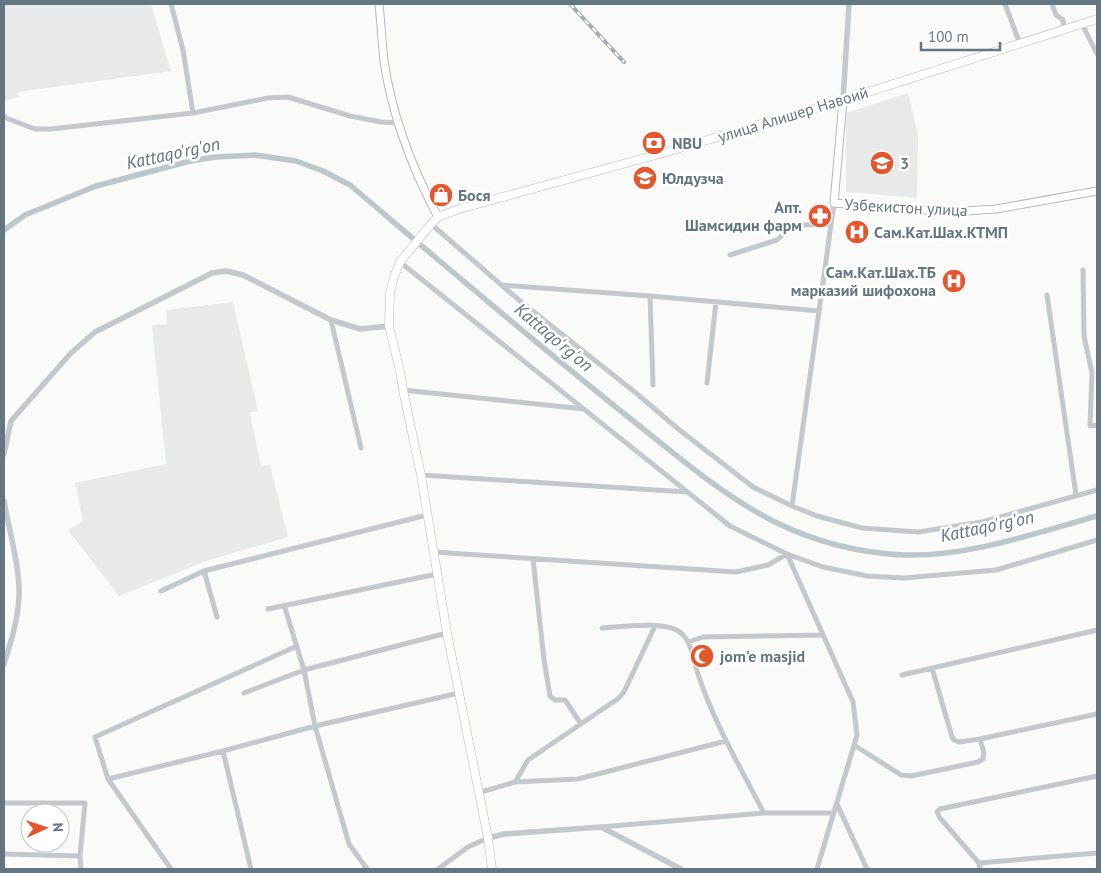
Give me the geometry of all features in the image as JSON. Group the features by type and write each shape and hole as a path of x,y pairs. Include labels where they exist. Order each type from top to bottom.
{"main road":[{"path":"379,4 384,62 398,122 420,183 438,217"},
{"name":"улица Алишер Навоий","path":"492,869 488,838 447,633 421,475 389,326 390,293 400,262 430,224 438,217 460,209 653,156 843,100 1097,19"},
{"path":"834,203 843,100"},
{"name":"Узбекистон улица","path":"834,203 950,212 996,209 1097,191"}],"street":[{"path":"171,4 183,50 193,113"},
{"path":"843,100 849,4"},
{"path":"1005,4 1020,44"},
{"path":"1052,4 1056,15 1062,20 1064,29"},
{"path":"1082,24 1097,54"},
{"path":"4,116 35,129 51,129 193,113 268,98 288,97 350,116 382,122 398,122"},
{"path":"792,506 834,203"},
{"path":"430,224 500,284 636,393 676,428 753,488 817,516 862,528 918,532 982,522 1097,490"},
{"path":"730,255 777,240 789,229 803,225 831,224"},
{"path":"400,262 730,526 787,554 823,567 867,576 904,578 996,570 1097,540"},
{"path":"4,454 11,421 70,353 95,332 212,273 226,270 243,275 331,320 360,329 389,326"},
{"path":"1083,270 1084,336 1095,372 1090,426 1097,425"},
{"path":"500,284 819,311"},
{"path":"1047,295 1076,495"},
{"path":"650,296 653,385"},
{"path":"707,383 716,302"},
{"path":"331,320 361,448"},
{"path":"402,390 585,409"},
{"path":"421,475 688,492"},
{"path":"4,501 18,574 19,596 15,627 4,664"},
{"path":"161,591 204,571 427,515"},
{"path":"433,552 736,572 768,565 787,554"},
{"path":"787,554 853,702 857,735 817,869"},
{"path":"533,558 544,660 550,696 556,700 565,700 580,724"},
{"path":"204,571 217,617"},
{"path":"268,609 437,574"},
{"path":"284,605 304,670 315,726 349,844 367,869"},
{"path":"515,782 528,760 619,698 624,692 655,626"},
{"path":"602,628 655,626 672,628 681,632 688,642 707,701 764,813"},
{"path":"902,675 1097,630"},
{"path":"244,693 304,670 447,633"},
{"path":"688,642 703,637 823,635"},
{"path":"171,869 108,778 95,737 297,646"},
{"path":"932,668 952,737 959,742 1097,714"},
{"path":"108,778 223,752 315,726 459,693"},
{"path":"854,745 901,775 910,776 978,762 983,759 984,753 980,739"},
{"path":"478,793 515,782 578,779 726,741"},
{"path":"223,752 251,869"},
{"path":"980,869 979,863 940,818 937,812 940,809 1097,776"},
{"path":"4,803 84,804 80,856 81,869"},
{"path":"837,804 867,869"},
{"path":"438,869 468,847 488,838 504,834 764,813 834,813"},
{"path":"601,827 677,868"},
{"path":"979,863 1097,853"},
{"path":"4,854 80,856"}],"shaded area":[{"path":"4,4 151,4 171,71 18,92 19,98 4,100"},
{"name":"3","path":"908,93 918,134 917,198 846,192 846,113"},
{"path":"233,302 258,411 250,413 261,466 270,465 288,537 209,560 119,596 68,530 83,521 75,483 166,464 152,325 167,324 166,310"}],"waterway":[{"name":"Kattaqo'rg'on","path":"4,230 25,215 96,186 190,161 216,157 255,155 296,161 323,171 350,185 522,331 680,458 734,498 788,528 820,540 853,549 887,554 928,555 1002,543 1097,516"}],"railway":[{"path":"570,4 624,62"}],"place":[{"name":"NBU","path":"654,143"},
{"name":"3","path":"882,163"},
{"name":"Юлдузча","path":"645,178"},
{"name":"Бося","path":"441,195"},
{"name":"Апт. Шамсидин фарм","path":"820,216"},
{"name":"Сам.Кат.Шах.КТМП","path":"857,232"},
{"name":"Сам.Кат.Шах.ТБ марказий шифохона","path":"954,281"},
{"name":"jom'e masjid","path":"702,656"}]}
